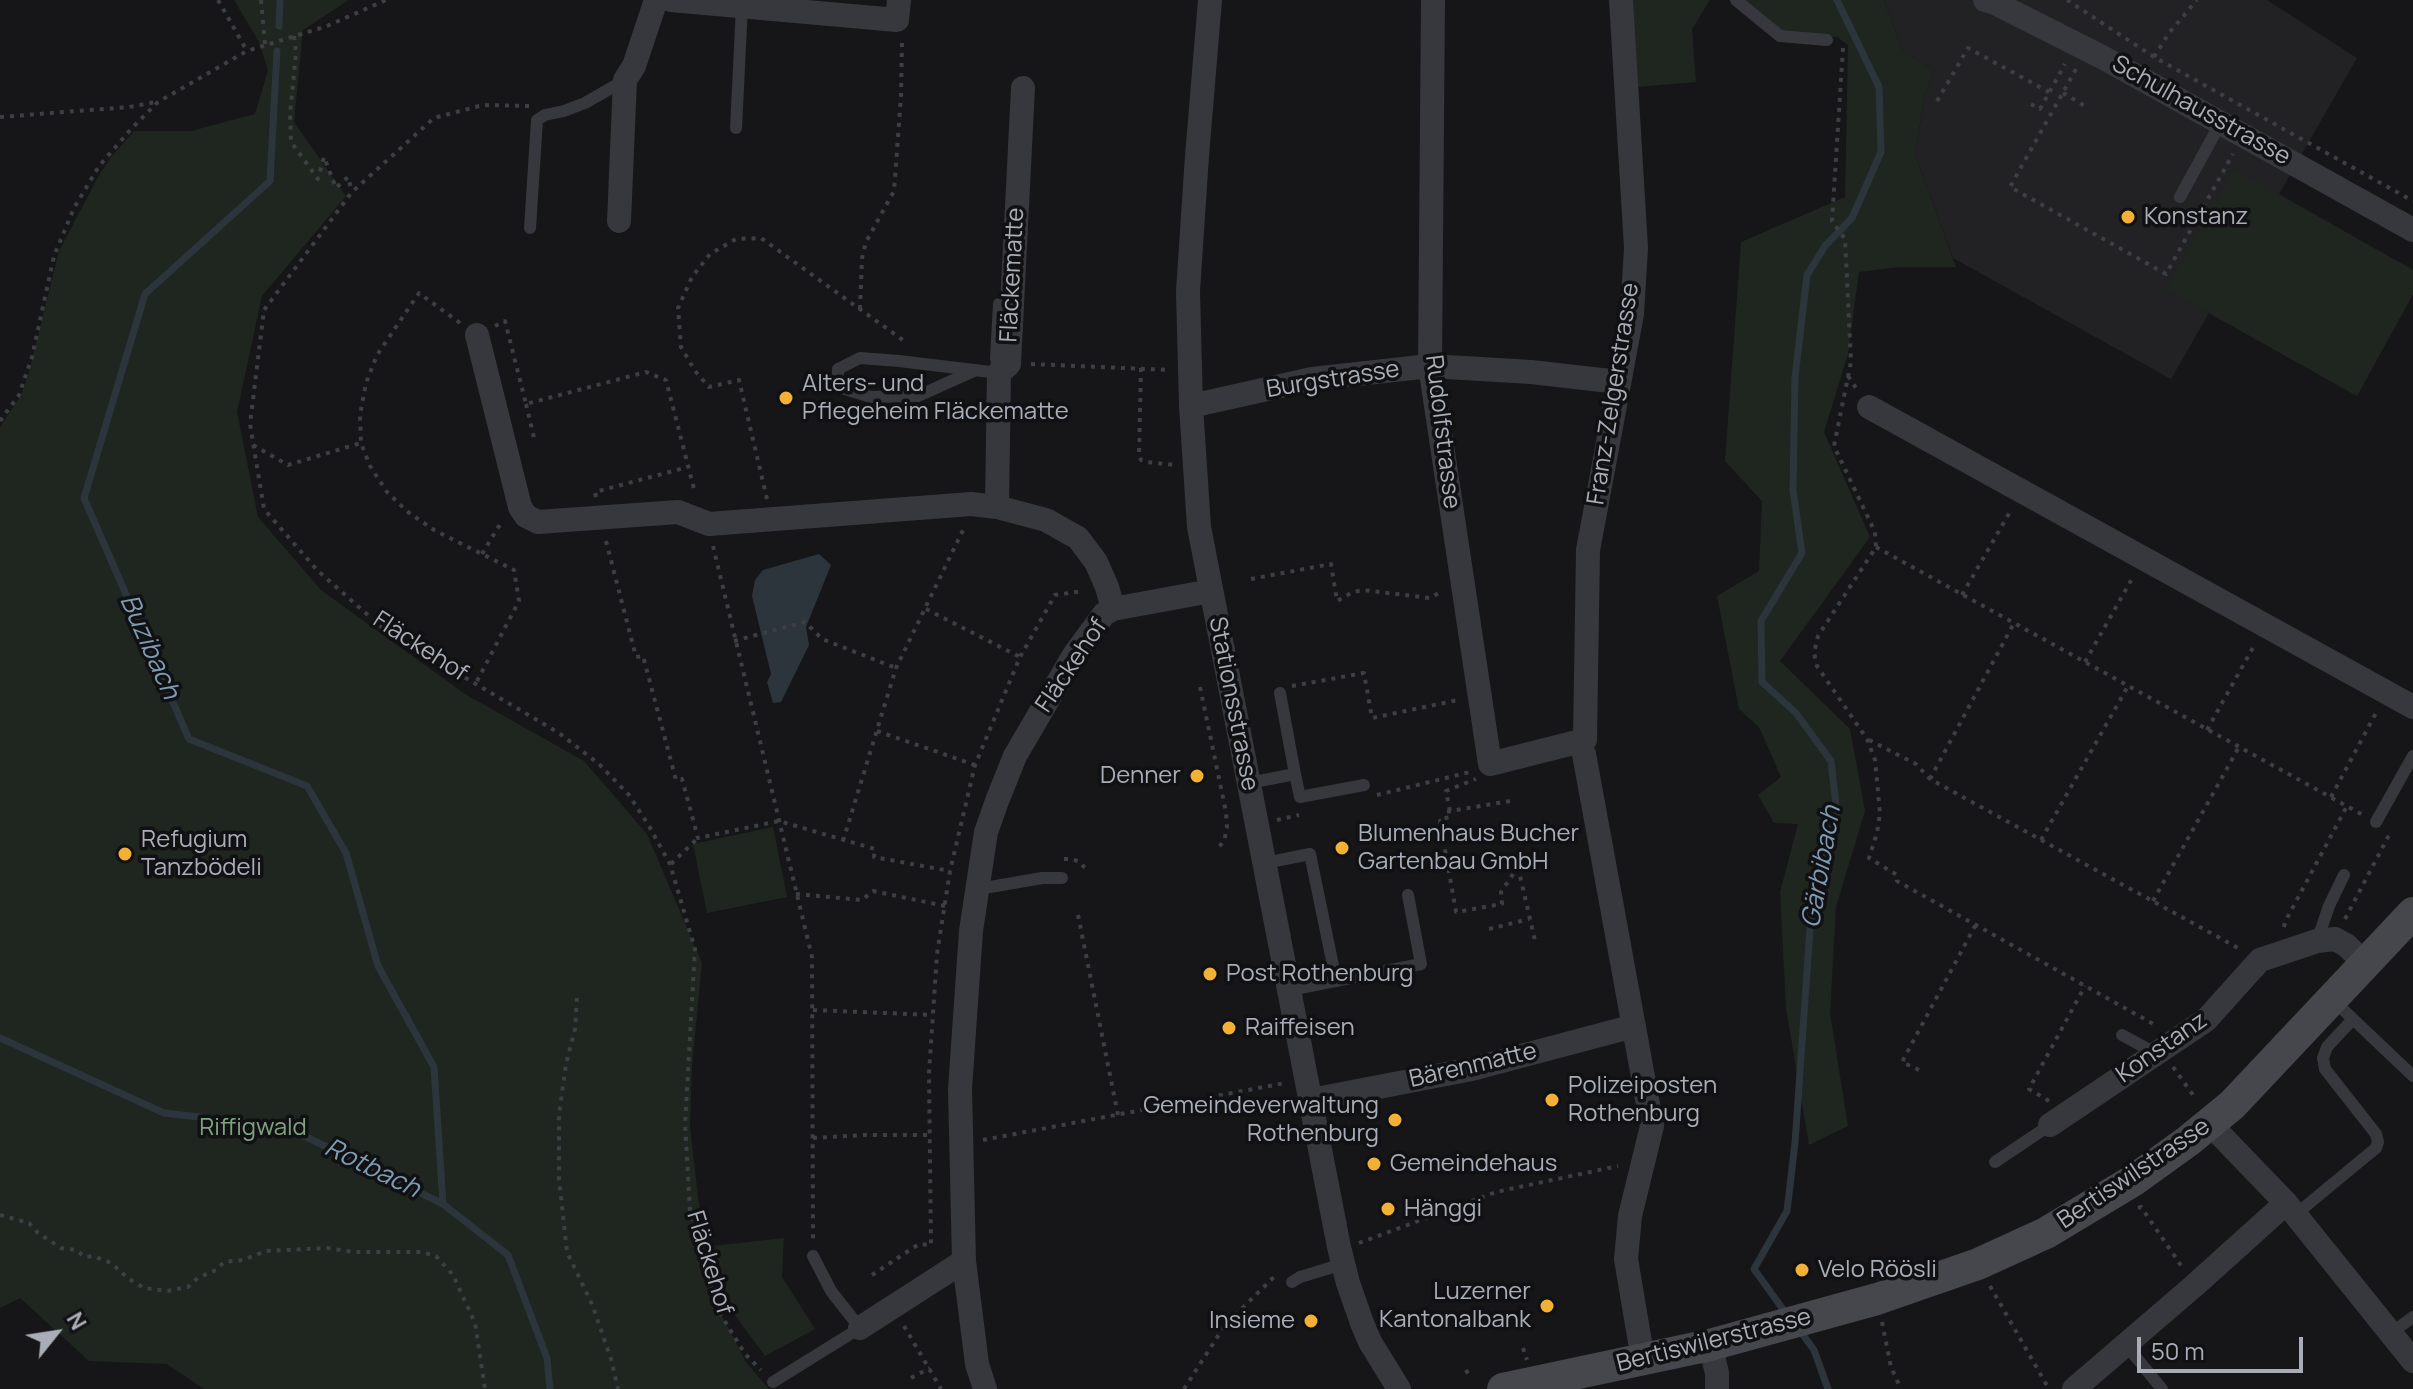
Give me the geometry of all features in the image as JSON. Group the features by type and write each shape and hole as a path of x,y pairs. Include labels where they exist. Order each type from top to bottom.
{"main road":[{"name":"Bertiswilstrasse","path":"1874,1300 1978,1264 2046,1233 2109,1197 2166,1158 2204,1113 2262,1075 2343,1009 2366,964 2413,913"},
{"name":"Bertiswilerstrasse","path":"1503,1389 1710,1345 1874,1300"}],"street":[{"path":"619,221 625,80 634,66 656,0"},
{"path":"671,0 898,10"},
{"name":"Stationsstrasse","path":"1210,0 1188,291 1199,527 1311,1100 1347,1254 1354,1302 1366,1332 1399,1389"},
{"name":"Rudolfstrasse","path":"1433,0 1430,366 1490,764 1495,763"},
{"name":"Franz-Zelgerstrasse","path":"1621,0 1636,248 1632,314 1588,550 1584,747 1652,1126 1630,1216 1626,1259 1643,1360"},
{"name":"Schulhausstrasse","path":"1985,0 2102,57 2413,230"},
{"name":"Fläckematte","path":"997,507 995,369 1023,88"},
{"path":"477,335 520,507"},
{"name":"Burgstrasse","path":"1191,406 1312,379 1430,366 1531,372 1619,382"},
{"path":"1869,407 2413,707"},
{"name":"Fläckehof","path":"520,507 526,516 538,522 678,512 709,524 971,504 997,507 1046,520 1078,538 1096,562 1113,609"},
{"name":"Fläckehof","path":"985,1389 977,1364 964,1261 960,1089 971,931 968,878 1015,756 1094,624 1113,609 1211,591"},
{"path":"1495,763 1584,747"},
{"path":"2326,940 2346,945 2366,964"},
{"name":"Konstanz","path":"2050,1114 2161,1055 2206,1020 2260,960 2326,940"},
{"name":"Bärenmatte","path":"1311,1100 1472,1069 1634,1026"},
{"path":"2204,1113 2290,1209 2413,1361"},
{"path":"2074,1389 2290,1209"},
{"path":"860,1328 964,1261"},
{"path":"1710,1345 1717,1373 1717,1389"}],"lane":[{"path":"1736,0 1780,36 1827,40"},
{"path":"732,4 736,128"},
{"path":"530,228 537,120 585,103 625,80"},
{"path":"2180,197 2221,122"},
{"path":"995,369 999,304"},
{"path":"860,358 995,369 918,396 871,397 838,387 838,369 860,358"},
{"path":"1280,693 1300,797 1364,785"},
{"path":"2376,822 2413,756"},
{"path":"1249,783 1295,774"},
{"path":"1265,863 1310,854 1336,980"},
{"path":"2326,940 2329,906 2344,875"},
{"path":"968,878 990,887 1042,878 1062,878"},
{"path":"1290,990 1421,964 1408,895"},
{"path":"2290,1209 2376,1148 2378,1142 2376,1134 2325,1069 2323,1058 2343,1009 2413,1076"},
{"path":"2122,1035 2161,1055"},
{"name":"Konstanz","path":"1995,1162 2050,1114"},
{"path":"1292,1282 1347,1254"},
{"path":"773,1382 860,1328 831,1291 813,1256"},
{"path":"2391,1333 2413,1317"},
{"path":"2126,1345 2162,1389"}],"path":[{"path":"218,0 247,51"},
{"path":"261,0 265,44"},
{"path":"0,421 19,395 32,357 54,256 74,208 99,166 158,102 247,51 327,26 386,0"},
{"path":"2067,0 2154,57 2413,201"},
{"path":"2154,57 2169,33 2197,0"},
{"path":"860,310 862,258 866,242 894,191 903,49 898,10"},
{"path":"294,36 296,53 290,114 291,142 318,179 324,157 336,188 348,177 352,192"},
{"path":"1827,40 1837,40 1843,47 1832,221 1845,239 1851,362 1834,446 1875,532 1876,547 1818,636 1814,653 1817,666 1867,739 1875,760 1880,813 1869,858 1897,875 1897,881 2158,1026"},
{"path":"1937,101 1968,48 2049,92"},
{"path":"2031,104 2040,109 2071,53"},
{"path":"2074,73 2010,187 2166,274 2244,135"},
{"path":"2063,93 2085,106"},
{"path":"0,117 158,102"},
{"name":"Fläckehof","path":"542,106 483,105 434,118 352,192 264,310 250,424 264,509 317,570 386,631 559,733 599,764 629,795 670,864 695,949 685,1124 690,1211 718,1310 745,1354 773,1382"},
{"path":"768,502 739,380 709,387 681,347 678,308 692,277 710,254 736,239 761,238 938,366"},
{"path":"476,683 519,601 514,570 434,530 408,512 387,492 370,466 361,443 360,415 366,383 377,355 419,293 477,335 505,321 535,442"},
{"path":"1141,368 1141,460 1182,466"},
{"path":"995,369 1176,370"},
{"path":"526,404 646,372 666,380 696,499"},
{"path":"253,445 288,465 361,443"},
{"path":"688,467 595,492 636,657 643,656 676,780 682,779 698,838"},
{"path":"1962,595 2017,499"},
{"path":"482,555 503,520 520,507"},
{"path":"843,841 896,668 972,513"},
{"path":"709,524 715,563 812,957 813,1256"},
{"path":"1876,547 2391,831 2326,940"},
{"path":"1251,579 1331,564 1337,601 1363,590 1430,598 1448,587"},
{"path":"2085,662 2138,566"},
{"path":"872,1275 919,1244 931,1245 929,1073 937,954 950,871 975,765 1020,657 1055,595 1093,590"},
{"path":"926,609 1020,657"},
{"path":"734,641 805,622 822,639 896,668"},
{"path":"1930,779 2014,623"},
{"path":"2207,730 2260,635"},
{"path":"1280,693 1291,691 1290,686 1364,673 1372,718 1480,696"},
{"path":"2041,840 2128,686"},
{"path":"1200,687 1226,812 1227,828 1224,841 1218,848"},
{"path":"2331,797 2382,703"},
{"path":"877,731 975,765"},
{"path":"1867,739 1916,764 1930,779 2240,949"},
{"path":"2153,901 2239,747"},
{"path":"1450,811 1446,791 1495,771 1495,763"},
{"path":"1510,801 1445,812 1447,820 1440,821 1456,912 1502,904 1501,892 1518,867 1536,945"},
{"path":"2285,922 2347,806"},
{"path":"670,864 698,838 779,821 875,849 874,857 950,871 968,878"},
{"path":"796,894 862,900 873,891 945,906"},
{"path":"1078,915 1118,1115"},
{"path":"1489,929 1530,919"},
{"path":"1919,1070 1902,1062 1976,925"},
{"path":"2050,1114 2029,1089 2085,986"},
{"path":"577,998 575,1029 566,1064 559,1115 559,1180 567,1252 592,1304 618,1389"},
{"path":"813,1010 933,1015"},
{"path":"2161,1055 2204,1113"},
{"path":"961,1144 1285,1083"},
{"path":"813,1138 930,1135"},
{"path":"1347,1254 1368,1241 1496,1192 1644,1160"},
{"path":"2132,1210 2141,1207 2189,1277"},
{"path":"0,1215 29,1223 61,1248 111,1263 144,1288 167,1291 188,1287 224,1262 243,1260 266,1251 327,1248 354,1252 421,1252 436,1256 453,1275 475,1323 485,1389"},
{"path":"1184,1389 1225,1325 1278,1272"},
{"path":"1991,1289 2049,1389"},
{"path":"1874,1300 1891,1367 1901,1389"},
{"path":"892,1307 941,1389"},
{"path":"911,1378 930,1368"}],"shaded area":[{"name":"Konstanz","path":"1884,0 2267,0 2357,58 2279,194 2413,270 2413,294 2357,396 2209,313 2171,379 1953,258 1915,154 1925,95 1934,70 1903,52"},
{"path":"819,554 831,565 806,627 809,645 781,702 773,703 767,682 771,674 752,596 755,580 763,570"}],"green space":[{"name":"Riffigwald","path":"234,0 349,0 303,30 294,122 346,196 262,296 237,412 258,517 321,590 465,694 584,761 647,834 702,963 692,1066 690,1127 709,1291 746,1362 769,1389 204,1389 167,1364 89,1361 20,1298 0,1308 0,427 21,395 28,376 59,251 111,157 134,131 191,131 255,114 268,70 259,42"},
{"path":"1631,0 1710,0 1692,29 1696,82 1637,87"},
{"path":"1745,0 1884,0 1903,52 1934,70 1925,95 1915,154 1956,267 1899,267 1859,272 1848,354 1824,432 1870,537 1780,661 1850,729 1865,811 1836,907 1830,1013 1848,1126 1809,1145 1786,1008 1780,892 1798,824 1774,823 1758,795 1781,777 1759,727 1739,709 1717,596 1759,571 1762,501 1725,461 1741,242 1845,197 1848,45 1837,37 1780,36"},
{"path":"2233,170 2413,270 2413,294 2357,396 2166,289"},
{"path":"773,827 787,897 707,913 693,844"},
{"path":"784,1238 782,1277 815,1329 765,1356 726,1303 712,1246"}],"waterway":[{"name":"Buzibach","path":"279,26 280,0"},
{"name":"Gärbibach","path":"1787,1315 1754,1269 1787,1211 1795,1143 1813,886 1837,814 1831,761 1796,713 1762,682 1761,621 1802,553 1793,490 1795,377 1807,275 1825,246 1852,218 1881,152 1879,87 1837,0"},
{"name":"Buzibach","path":"277,51 270,181 145,294 84,498 189,739 307,786 346,853 378,966 434,1067 443,1204"},
{"name":"Rotbach","path":"0,1038 164,1113 286,1127 443,1204 508,1255 547,1358 550,1389"},
{"name":"Gärbibach","path":"1800,1331 1814,1350 1828,1389"}],"place":[{"name":"Konstanz","path":"2128,217"},
{"name":"Alters- und Pflegeheim Fläckematte","path":"786,398"},
{"name":"Denner","path":"1197,776"},
{"name":"Blumenhaus Bucher Gartenbau GmbH","path":"1342,848"},
{"name":"Refugium Tanzbödeli","path":"125,854"},
{"name":"Post Rothenburg","path":"1210,974"},
{"name":"Raiffeisen","path":"1229,1028"},
{"name":"Polizeiposten Rothenburg","path":"1552,1100"},
{"name":"Gemeindeverwaltung Rothenburg","path":"1395,1120"},
{"name":"Gemeindehaus","path":"1374,1164"},
{"name":"Hänggi","path":"1388,1209"},
{"name":"Velo Röösli","path":"1802,1270"},
{"name":"Luzerner Kantonalbank","path":"1547,1306"},
{"name":"Insieme","path":"1311,1321"}]}
